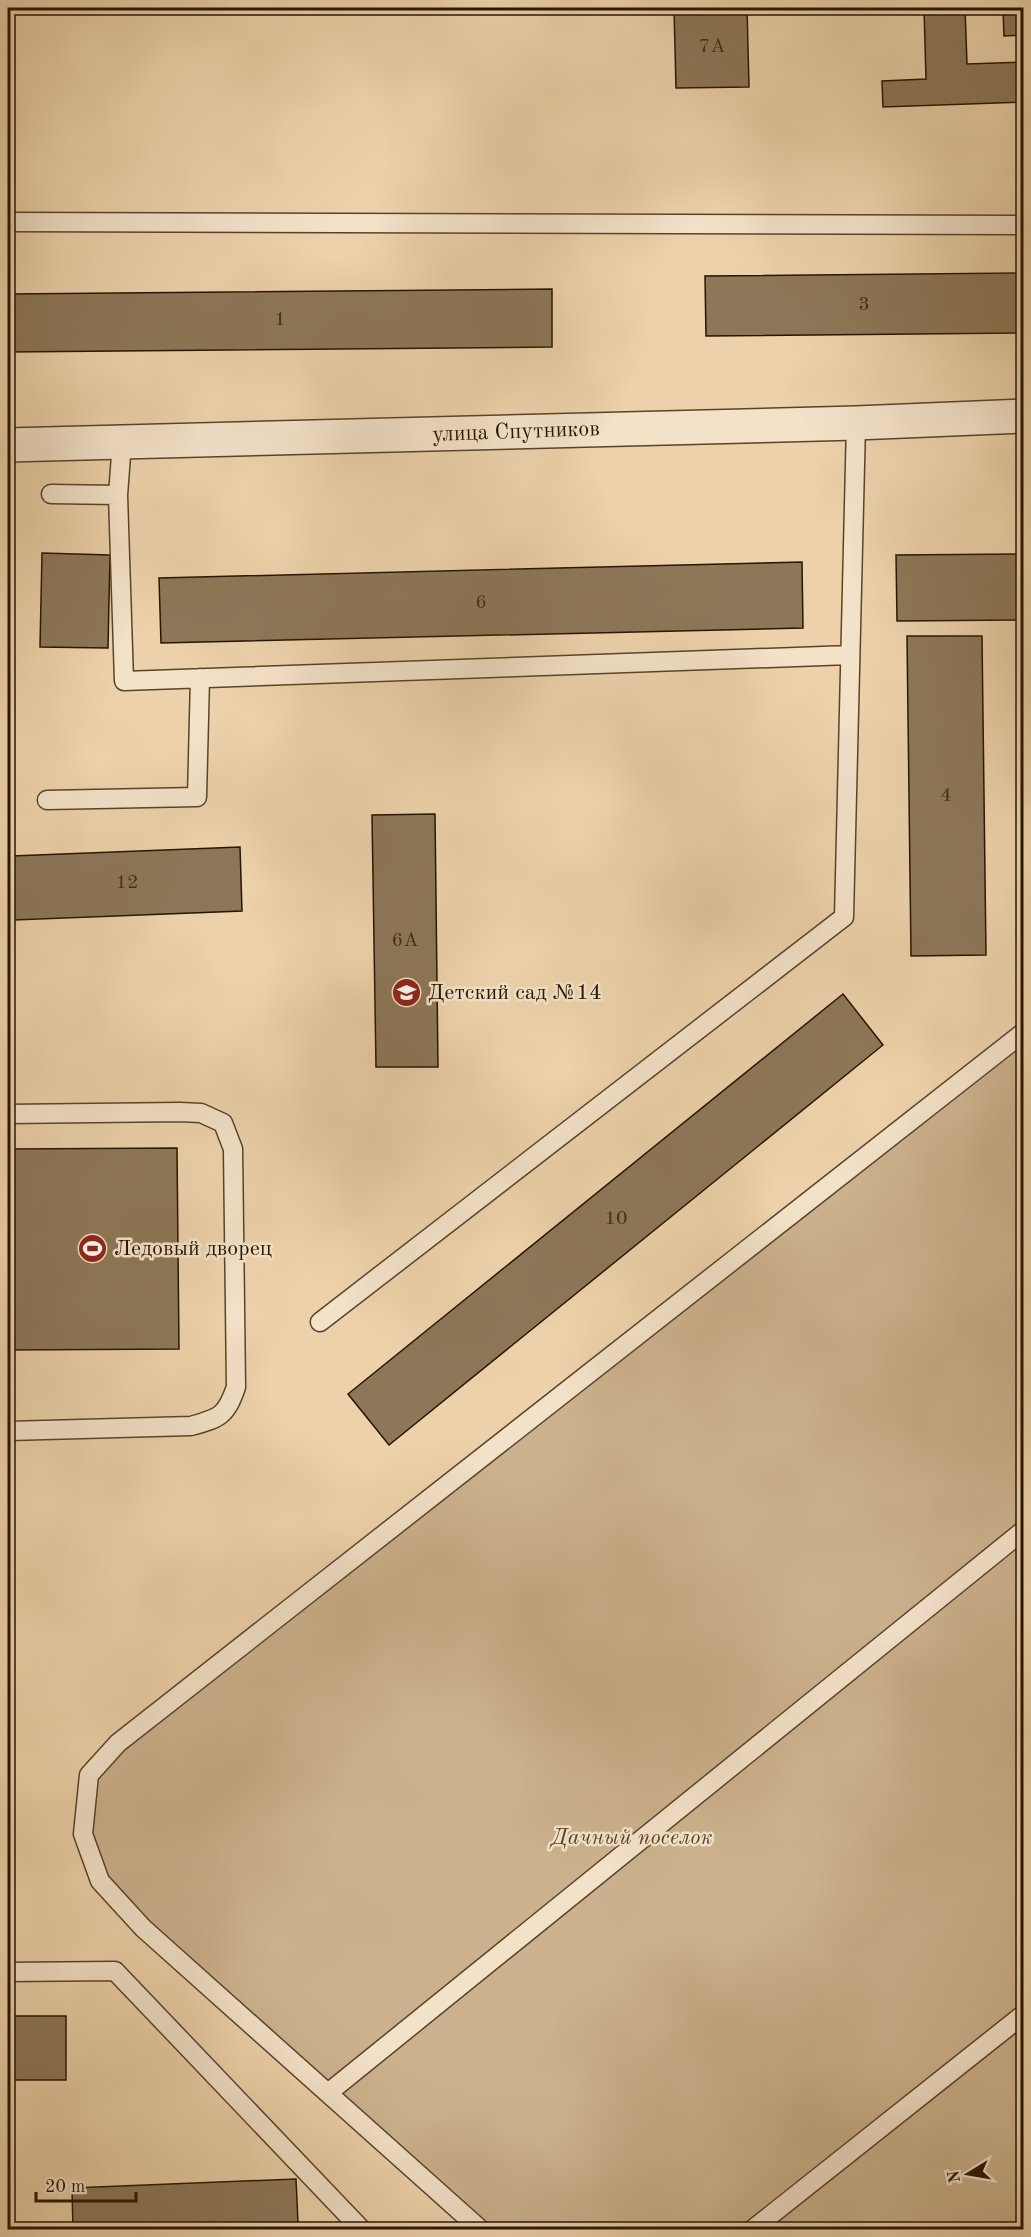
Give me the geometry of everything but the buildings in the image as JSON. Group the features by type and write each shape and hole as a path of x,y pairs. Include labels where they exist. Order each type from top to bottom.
{"street":[{"name":"улица Спутников","path":"8,445 856,423 1023,416"}],"lane":[{"path":"8,222 1023,225"},
{"path":"320,1322 843,917 856,423"},
{"path":"122,442 118,495 124,681 850,655"},
{"path":"51,494 118,495"},
{"path":"47,800 197,797 200,678"},
{"path":"481,2229 142,1928 100,1881 83,1834 89,1775 118,1743 1023,1032"},
{"path":"8,1114 180,1112 201,1113 222,1123 233,1149 236,1387 230,1406 215,1419 191,1426 8,1431"},
{"path":"328,2093 1023,1530"},
{"path":"8,1972 115,1971 362,2229"},
{"path":"752,2229 1023,2014"}],"green space":[{"name":"Дачный поселок","path":"1023,1032 1023,2229 481,2229 100,1881 83,1834 89,1775"}],"place":[{"name":"Детский сад №14","path":"407,993"},
{"name":"Ледовый дворец","path":"93,1249"}]}
